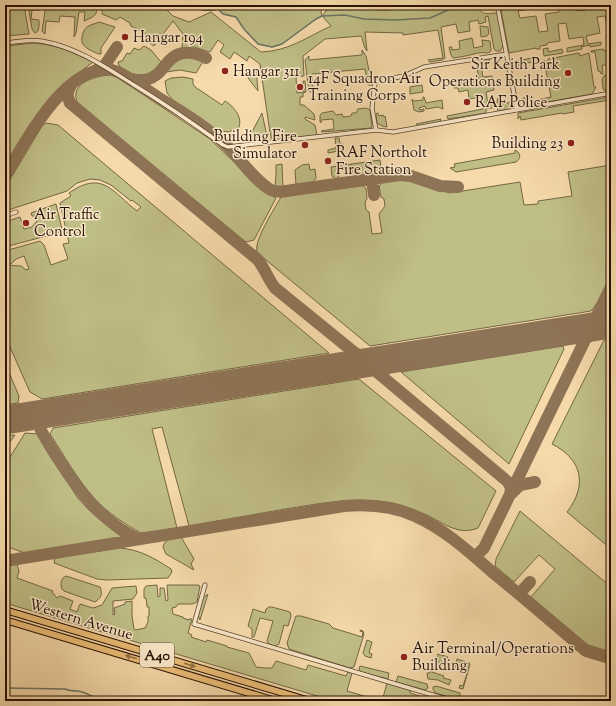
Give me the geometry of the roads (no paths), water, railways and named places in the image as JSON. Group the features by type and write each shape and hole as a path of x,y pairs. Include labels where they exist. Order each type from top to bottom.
{"highway":[{"name":"Western Avenue","path":"5,610 310,701"},
{"name":"Western Avenue","path":"5,620 276,701"}],"street":[{"path":"498,9 517,110"},
{"path":"5,43 40,40 74,50 96,61 227,147 376,130 393,132 611,93"},
{"path":"376,130 372,108 375,85 378,81 404,76 424,67 506,54"},
{"path":"5,216 16,212"},
{"path":"205,585 194,624 453,701"}],"waterway":[{"path":"185,5 205,10 218,9 223,14 236,17 244,29 258,44 272,47 282,44 322,16 345,15 364,19 396,20 430,18 446,11 454,5"},
{"path":"5,688 65,689 70,691 78,691 102,701"}],"place":[{"name":"Hangar 194","path":"125,37"},
{"name":"Hangar 311","path":"225,71"},
{"name":"Sir Keith Park Operations Building","path":"568,73"},
{"name":"14F Squadron Air Training Corps","path":"300,87"},
{"name":"RAF Police","path":"467,102"},
{"name":"Building 23","path":"571,143"},
{"name":"Building Fire Simulator","path":"305,145"},
{"name":"RAF Northolt Fire Station","path":"328,161"},
{"name":"Air Traffic Control","path":"26,223"},
{"name":"Air Terminal/Operations Building","path":"404,657"}]}
